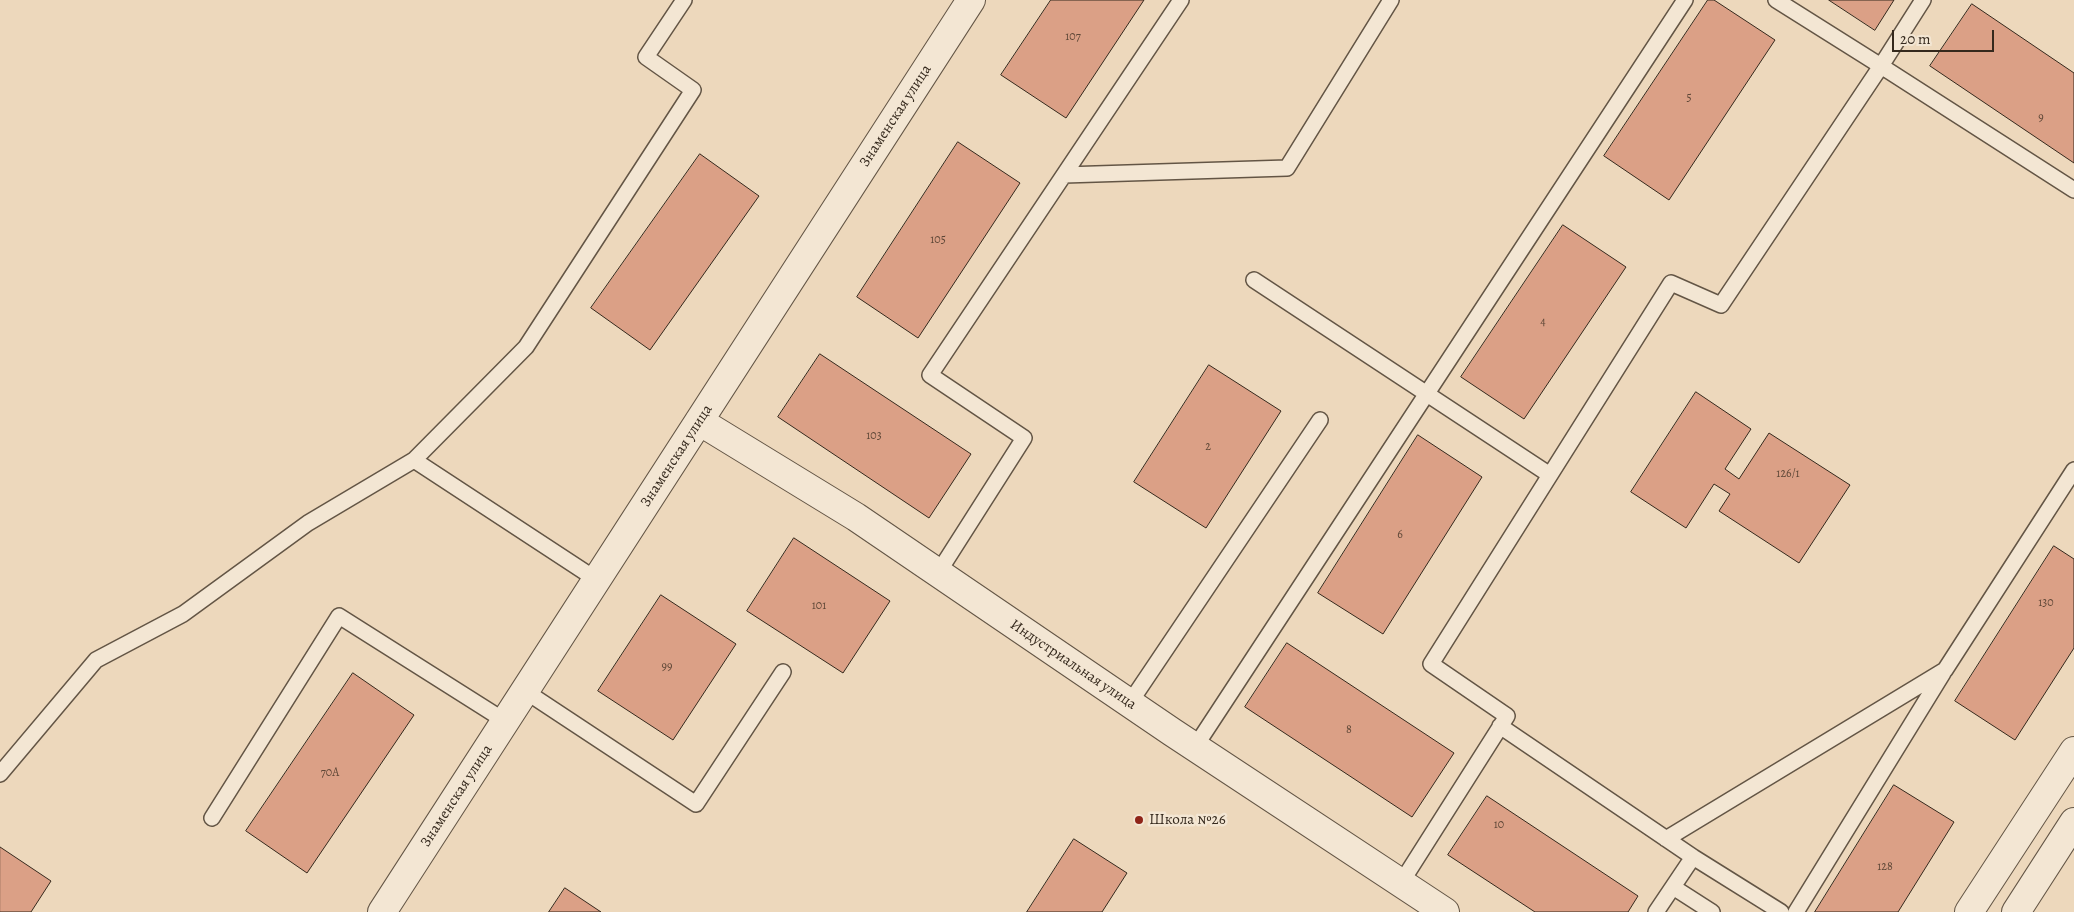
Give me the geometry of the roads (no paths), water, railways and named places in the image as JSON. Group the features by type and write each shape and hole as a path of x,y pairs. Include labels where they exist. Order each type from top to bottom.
{"street":[{"name":"Знаменская улица","path":"382,912 971,0"},
{"name":"Индустриальная улица","path":"699,421 856,517 1129,704 1445,912"},
{"path":"1969,912 2074,751"},
{"path":"2016,912 2074,822"}],"lane":[{"path":"0,774 96,660 183,614 308,523 414,460 526,347 692,90 646,57 684,0"},
{"path":"938,573 1024,438 930,375 1181,0"},
{"path":"1064,175 1287,168 1392,0"},
{"path":"1195,747 1685,0"},
{"path":"1776,0 2074,190"},
{"path":"1401,883 1507,716 1431,664 1671,283 1721,305 1923,0"},
{"path":"1254,280 1550,475"},
{"path":"1129,704 1320,420"},
{"path":"414,460 597,580"},
{"path":"1796,912 1945,670 2074,470"},
{"path":"212,818 339,616 505,722"},
{"path":"1666,839 1945,670"},
{"path":"525,691 696,804 784,672"},
{"path":"1500,726 1693,858 1781,912"},
{"path":"1656,912 1693,858"},
{"path":"1673,887 1712,912"}],"place":[{"name":"Школа №26","path":"1139,820"}]}
